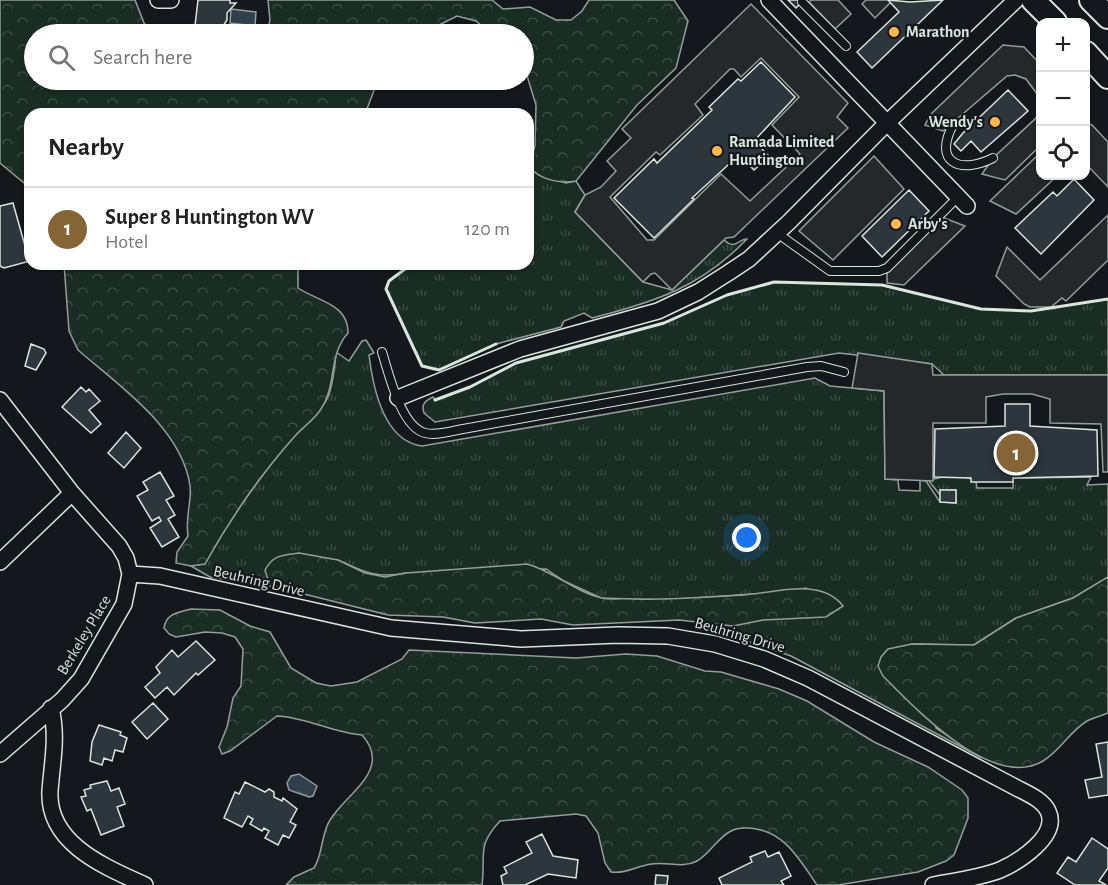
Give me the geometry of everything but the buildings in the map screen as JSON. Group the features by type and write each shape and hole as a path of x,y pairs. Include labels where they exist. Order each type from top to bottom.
{"main road":[{"path":"1034,0 1051,18"},
{"path":"1091,0 1108,17"},
{"path":"1090,57 1108,77"}],"street":[{"path":"158,0 171,0"},
{"path":"769,0 962,201"},
{"path":"398,399 520,349 664,308 698,292 749,260 887,123 1016,0"},
{"path":"0,399 72,492 119,546 126,558 130,574"},
{"path":"0,425 18,423"},
{"path":"0,562 72,492"},
{"name":"Berkeley Place","path":"0,754 72,690 92,663 124,604 130,574"},
{"name":"Beuhring Drive","path":"130,574 169,578 391,628 521,639 618,635 668,636 715,644 772,662 808,678 1025,792 1048,810 1050,825 1046,833 1018,860 999,870 933,885"},
{"path":"51,708 55,741 50,794 55,819 70,842 94,860 145,885"}],"lane":[{"path":"802,2 846,46"},
{"path":"954,123 945,139 944,147 954,161 965,166 977,166 993,158"},
{"path":"777,233 830,271 879,271 887,268 962,201"},
{"path":"381,352 398,399 410,423 426,433 807,367 821,366 844,372"}],"green space":[{"path":"0,0 135,0 145,24 24,24 24,90 374,90 367,108 24,108 24,183 0,163"},
{"path":"268,0 492,0 503,9 530,7 556,20 571,20 582,11 589,0 674,0 688,21 676,68 637,105 576,181 563,182 544,178 534,172 536,105 531,90 534,90 534,24 479,24 457,16 441,24 269,24"},
{"path":"534,172 566,183 576,181 585,195 575,212 643,282 672,290 724,240 734,244 747,239 730,256 694,281 657,299 592,318 584,313 564,321 561,327 496,344 439,370 422,366 386,289 389,281 405,270 534,270"},
{"path":"64,270 298,270 298,288 338,309 347,323 348,333 338,351 329,390 321,409 258,481 205,564 191,566 176,563 177,552 188,536 190,486 185,465 175,445 146,409 78,350 69,331"},
{"path":"774,282 882,285 981,309 1031,311 1108,299 1108,375 944,375 932,364 839,353 435,422 424,413 423,405 430,398 433,397 435,400 470,387 516,363 664,323 727,295"},
{"path":"366,340 374,353 369,355 371,368 383,411 398,434 409,442 422,446 815,378 830,386 884,391 885,479 898,480 899,490 920,491 920,480 926,481 940,502 956,503 956,490 940,490 940,495 929,481 960,476 972,479 976,482 977,488 1013,488 1013,478 1091,477 1087,485 1108,484 1108,577 1073,598 1016,618 974,645 912,644 936,728 982,758 791,656 726,634 720,625 763,620 807,588 664,600 601,598 564,581 546,569 379,575 338,560 268,580 276,587 210,577 191,566 205,563 235,513 258,481 282,450 325,403 331,387 336,352 349,361 362,341"},
{"path":"299,553 338,560 365,573 385,577 406,573 527,564 546,571 592,595 606,599 689,598 810,589 833,597 843,606 826,617 763,620 733,626 679,620 573,625 541,619 475,623 443,617 388,615 276,587 268,580 265,570 271,561 283,555"},
{"path":"1108,577 1108,713 1081,725 1043,761 1023,767 1001,765 978,756 956,742 914,707 883,676 878,666 881,657 888,649 912,644 974,645 1016,618 1073,598"},
{"path":"191,609 220,610 250,626 270,632 291,668 316,683 331,686 357,682 402,659 409,650 576,658 626,654 657,656 705,671 721,672 779,689 807,701 874,742 928,767 962,790 968,798 968,818 954,855 946,861 918,872 838,885 817,885 797,856 781,840 772,834 749,828 736,829 726,834 702,858 691,863 680,865 657,863 622,872 611,872 605,863 598,833 586,816 576,814 500,821 492,830 485,845 482,885 286,885 294,877 314,868 330,820 370,770 372,759 370,747 362,735 277,716 230,751 222,754 219,747 227,727 233,698 241,686 243,649 235,637 222,633 205,632 176,637 169,634 164,628 167,619 173,614"}],"shaded area":[{"path":"811,0 838,0 851,14 835,29 809,2"},
{"path":"866,0 893,0 875,18 862,4"},
{"path":"751,4 848,103 837,117 848,128 734,237 726,238 672,290 655,273 643,282 575,212 585,195 601,187 616,171 607,161 631,138 622,129","holes":["761,58 799,97 772,125 800,154 750,201 721,174 654,240 647,240 610,197 656,152 660,155 703,115 695,104 730,69 734,69 741,77"]},
{"path":"1003,45 1024,47 1036,60 1036,93 1026,79 1015,75 1007,76 943,131 925,125 930,115"},
{"path":"1036,118 1036,150 1005,180 982,174 993,158"},
{"path":"1090,124 1108,142 1108,187 1090,168"},
{"path":"874,156 904,189 833,260 799,231"},
{"path":"1036,157 1036,180 1053,180 1016,214 990,201"},
{"path":"1108,215 1108,260 1066,301 1062,298 1051,307 1030,307 1024,304 996,276 1007,247 1040,280"},
{"path":"939,216 965,226 904,285 887,283 887,268"},
{"path":"858,353 932,364 933,375 1108,375 1108,472 1103,472 1101,424 1050,423 1050,399 1032,394 1003,394 986,397 986,423 933,423 933,481 885,479 884,391 852,388"}],"water":[{"path":"231,9 256,12 255,24 230,23"},
{"path":"299,774 317,786 313,796 309,797 289,790 287,783 291,776"}],"wall":[{"path":"404,270 389,281 386,289 422,366 439,370 496,344"},
{"path":"435,400 470,387 516,363 664,323 727,295 774,282 882,285 981,309 1031,311 1108,299"}],"place":[{"name":"Marathon","path":"894,32"},
{"name":"Wendy's","path":"995,122"},
{"name":"Ramada Limited Huntington","path":"717,151"},
{"name":"Arby's","path":"896,224"},
{"name":"Super 8 Huntington WV","path":"1016,453"}]}
